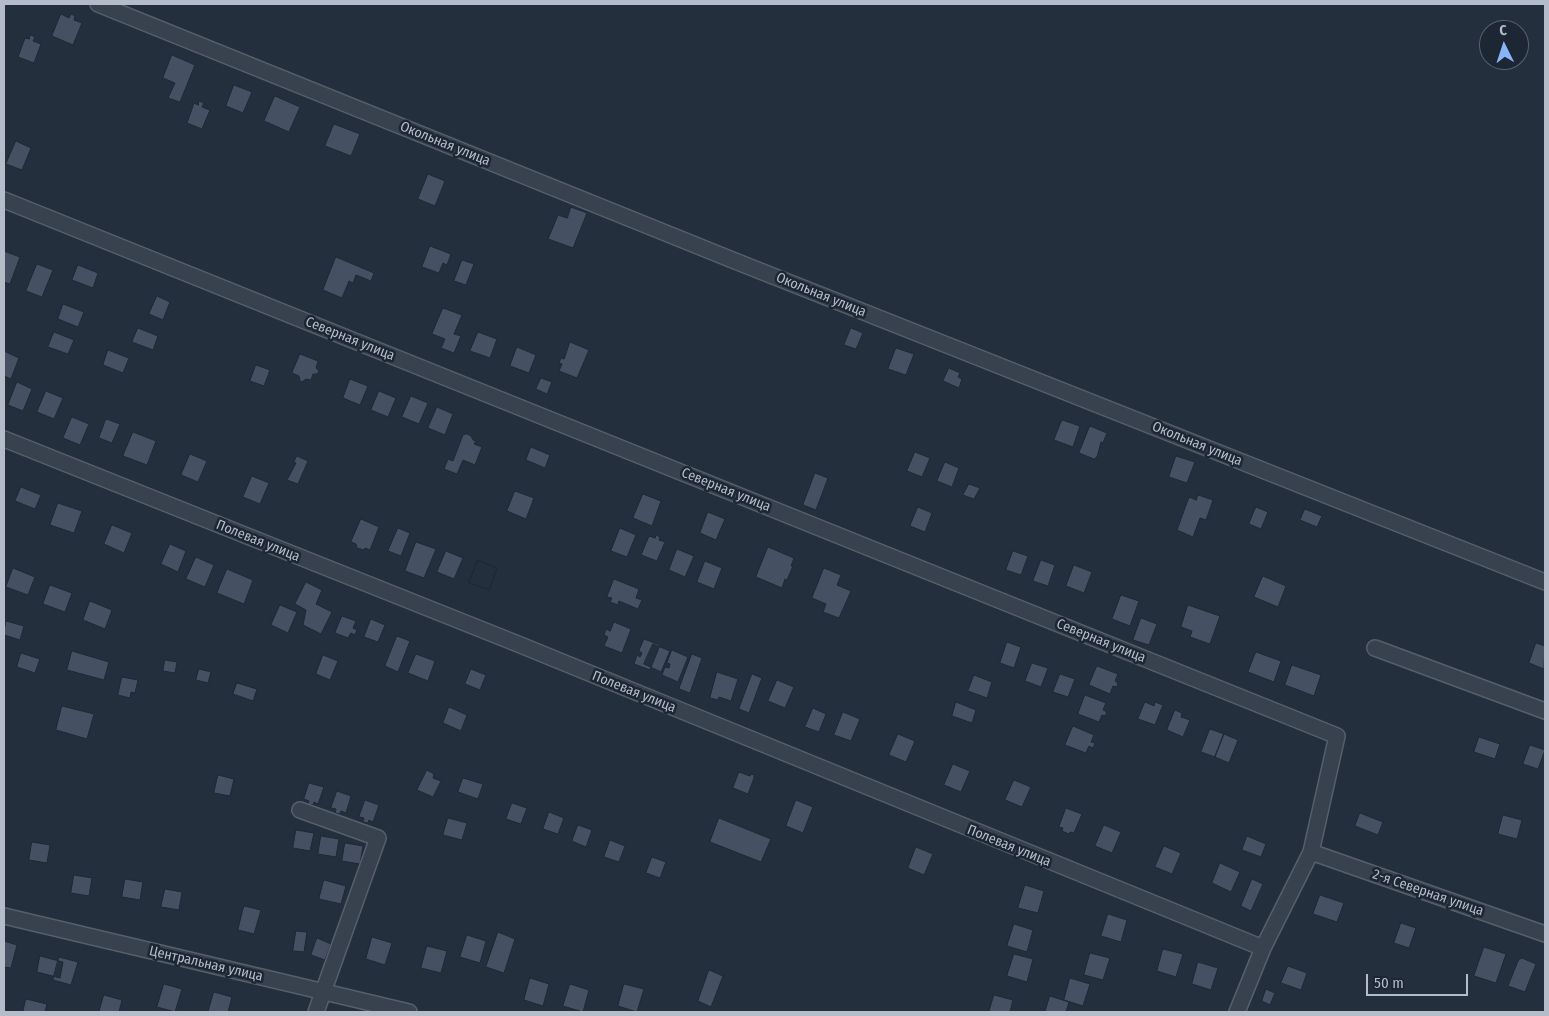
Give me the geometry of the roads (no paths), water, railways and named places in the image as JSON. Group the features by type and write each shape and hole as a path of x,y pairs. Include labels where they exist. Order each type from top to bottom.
{"street":[{"name":"Окольная улица","path":"98,4 726,257 1545,582"},
{"name":"Северная улица","path":"4,200 1337,736 1312,852"},
{"name":"Полевая улица","path":"4,439 528,648 1263,948"},
{"path":"1375,648 1545,711"},
{"path":"300,810 378,838 316,1012"},
{"name":"2-я Северная улица","path":"1312,852 1545,934"},
{"path":"1237,1012 1263,948 1312,852"},
{"name":"Центральная улица","path":"4,916 409,1012"}]}
